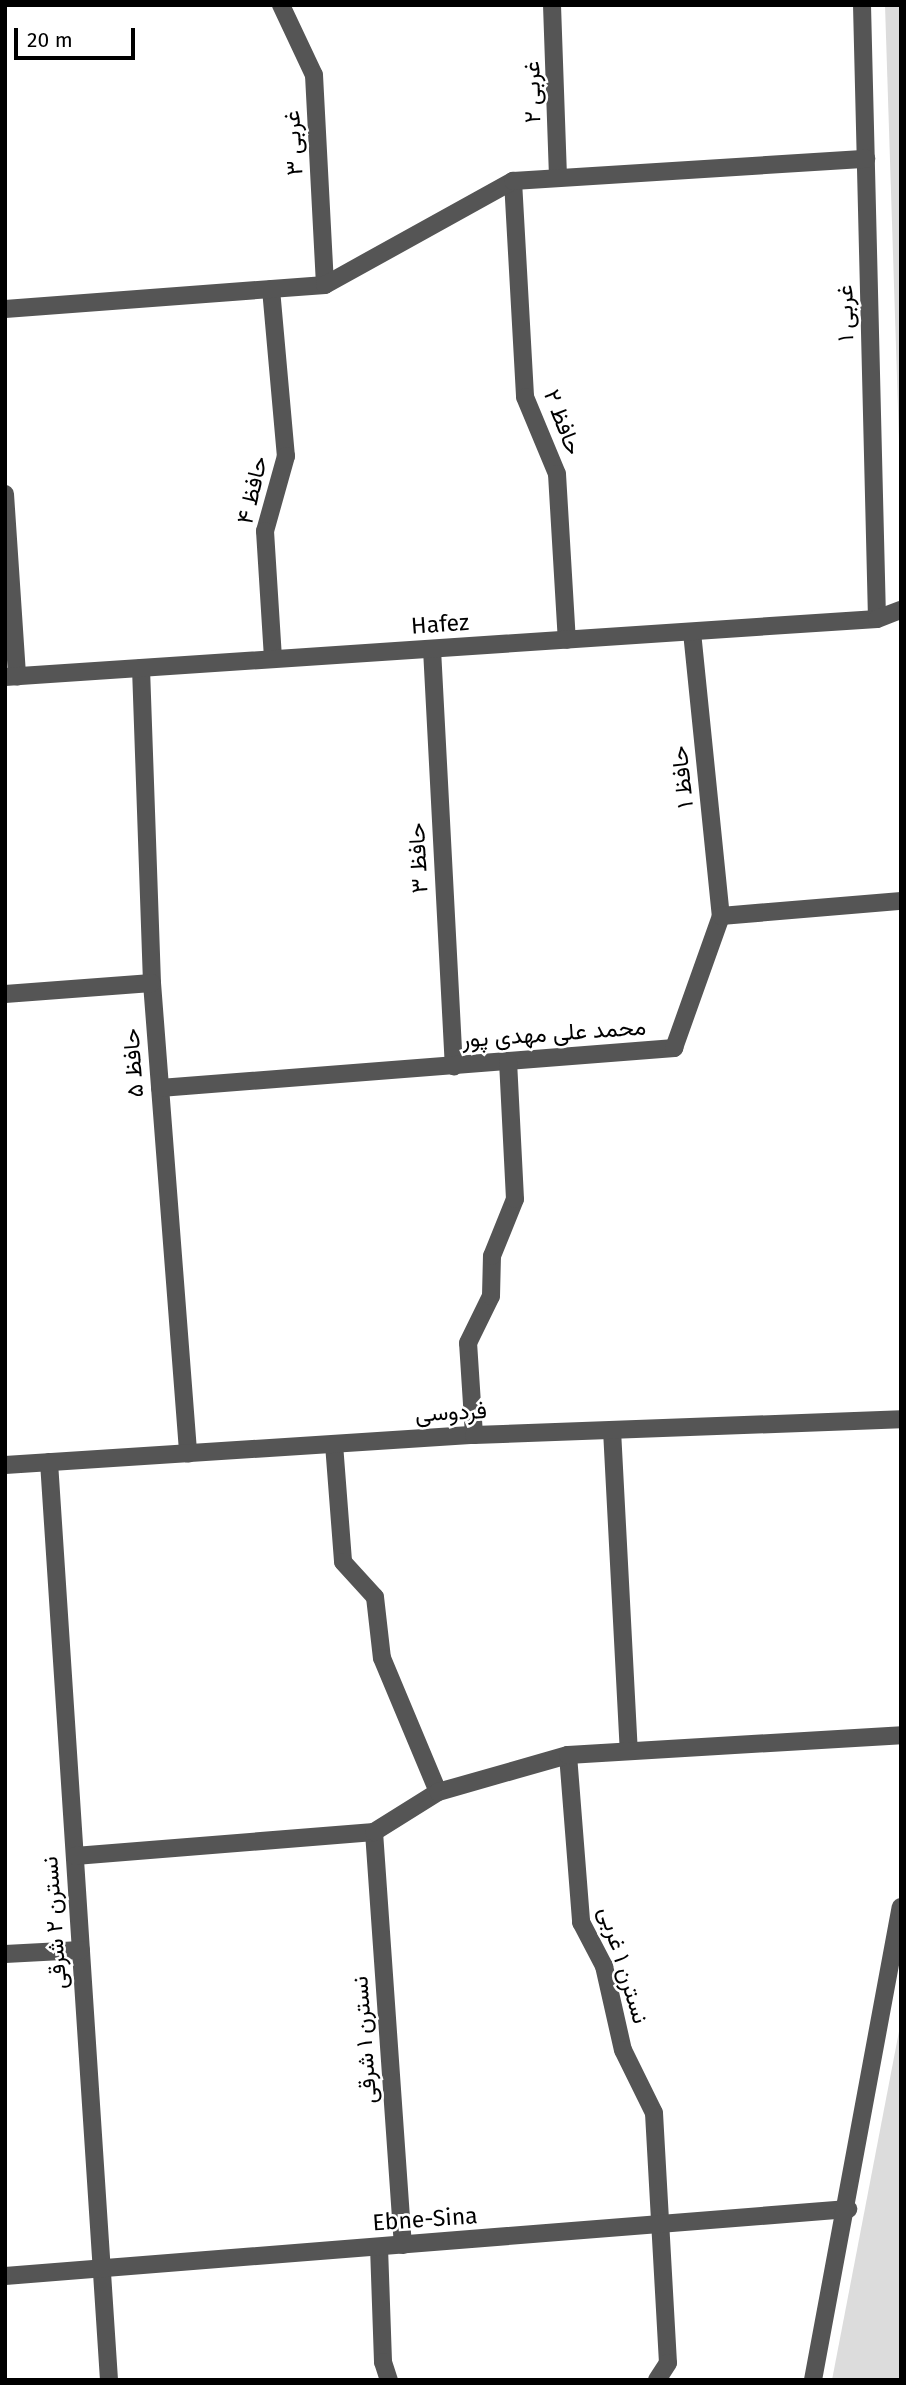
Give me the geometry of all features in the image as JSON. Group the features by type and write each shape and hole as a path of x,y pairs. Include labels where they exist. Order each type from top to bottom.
{"street":[{"name":"۳ غربی","path":"281,5 314,75 325,285"},
{"name":"۲ غربی","path":"552,5 558,178"},
{"name":"۱ غربی","path":"862,5 877,619"},
{"path":"5,309 325,285 513,181 866,159"},
{"name":"حافظ ۲","path":"513,181 525,397 557,474 567,640"},
{"name":"حافظ ۴","path":"271,289 286,456 265,531 273,659"},
{"path":"5,495 11,677"},
{"name":"Hafez","path":"11,677 877,619 901,610"},
{"name":"حافظ ۱","path":"692,632 721,916"},
{"name":"حافظ ۳","path":"432,649 454,1066"},
{"name":"حافظ ۵","path":"141,668 152,983 188,1454"},
{"path":"721,916 901,901"},
{"name":"محمد علی مهدی پور","path":"160,1088 674,1048 721,916"},
{"path":"5,994 152,983"},
{"path":"474,1435 468,1343 491,1296 492,1256 515,1199 508,1061"},
{"name":"فردوسی","path":"5,1465 474,1435 901,1419"},
{"path":"612,1430 629,1751"},
{"path":"334,1444 343,1562 375,1597 383,1658 438,1792"},
{"name":"نسترن ۲ شرقی","path":"49,1462 109,2380"},
{"path":"75,1856 374,1832 438,1792 568,1755 901,1735"},
{"name":"نسترن ۱ غربی","path":"568,1755 580,1922 604,1966 623,2050 654,2113 662,2225"},
{"name":"نسترن ۱ شرقی","path":"374,1832 403,2245"},
{"path":"813,2380 848,2209 901,1908"},
{"path":"5,1954 81,1950"},
{"name":"Ebne-Sina","path":"5,2276 848,2209"},
{"path":"657,2380 668,2362 662,2225"},
{"path":"379,2247 383,2362 389,2380"}],"shaded area":[{"path":"885,5 901,5 901,503"},
{"path":"901,2021 901,2380 832,2380"}]}
